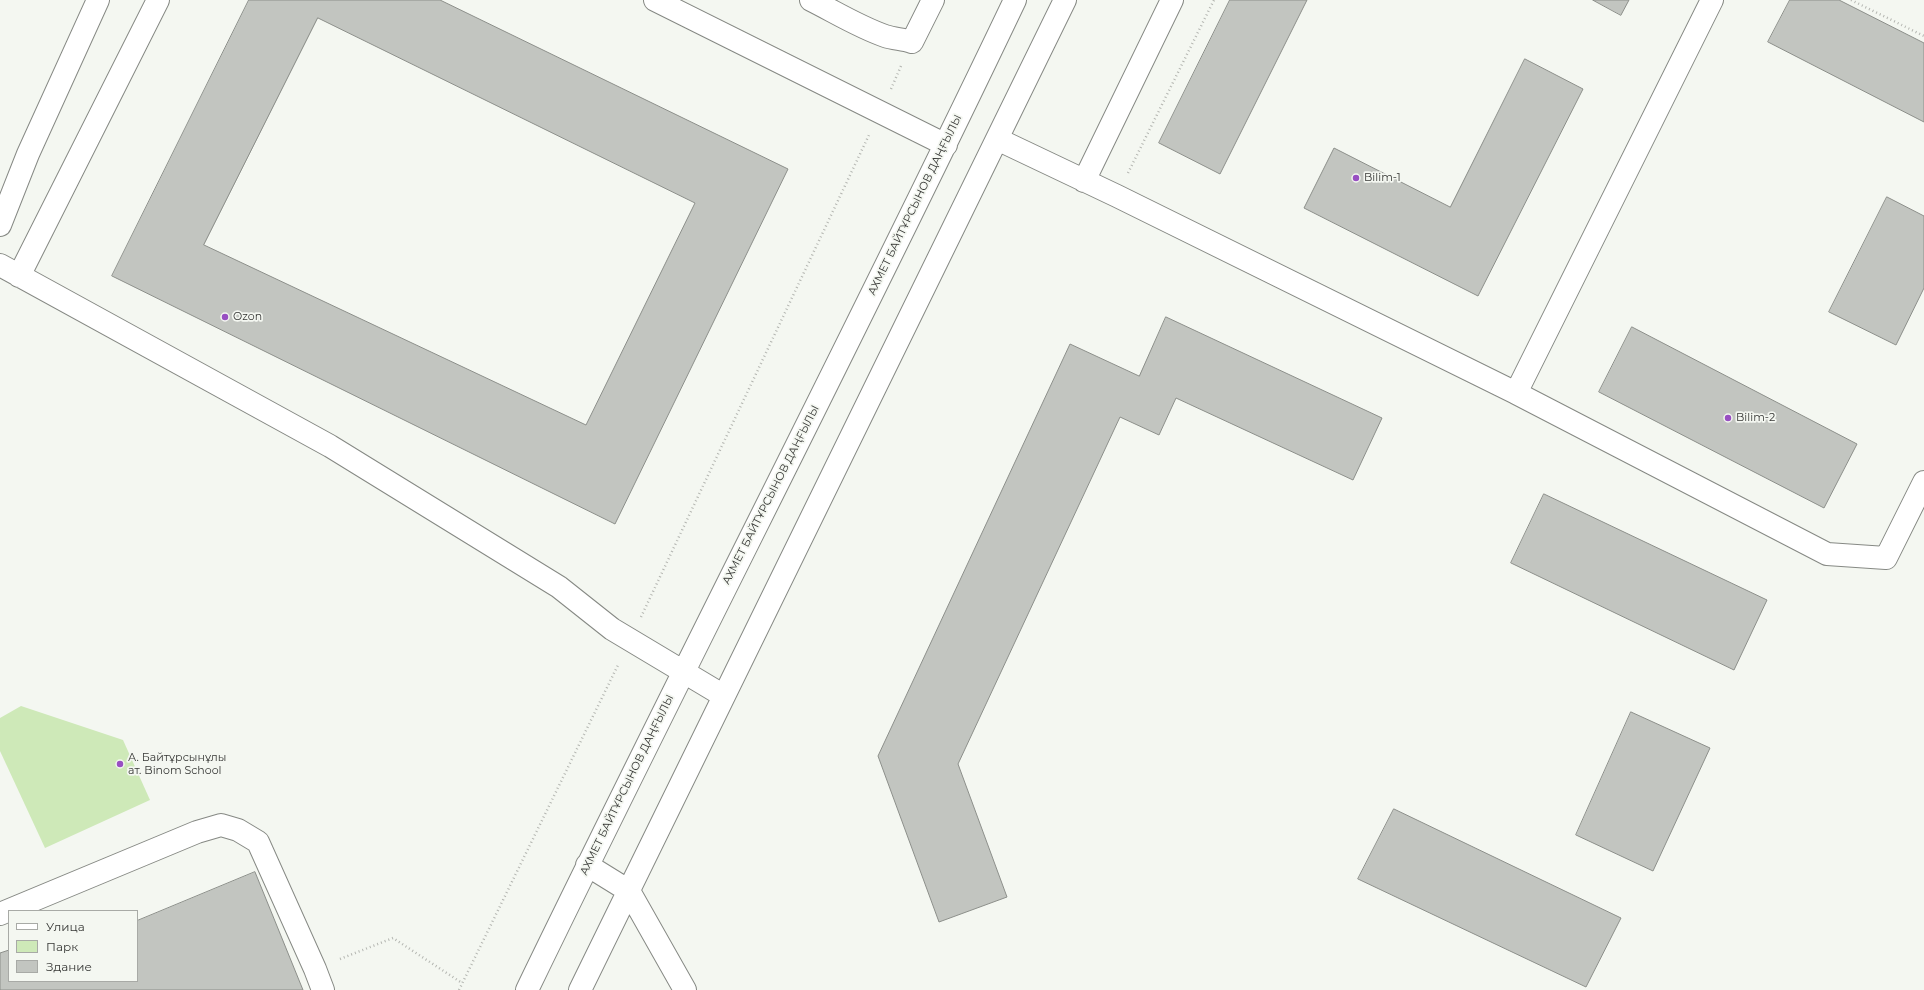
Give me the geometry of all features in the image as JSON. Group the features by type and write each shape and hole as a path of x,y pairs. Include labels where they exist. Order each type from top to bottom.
{"street":[{"path":"0,225 28,154 98,0"},
{"path":"19,276 158,0"},
{"path":"655,0 946,145"},
{"path":"811,0 875,32 912,42 933,0"},
{"name":"АХМЕТ БАЙТҰРСЫНОВ ДАҢҒЫЛЫ","path":"527,990 587,865 946,145 1015,0"},
{"path":"580,990 1065,0"},
{"path":"1084,180 1172,0"},
{"path":"1516,392 1712,0"},
{"path":"997,139 1117,196 1516,392 1827,554 1886,558 1924,482"},
{"path":"0,265 330,446 560,588 612,629 724,696"},
{"path":"10,910 197,832 221,825 238,830 258,842 323,990"},
{"path":"587,865 629,891 685,990"}],"path":[{"path":"1117,196 1214,0"},
{"path":"1851,0 1924,36"},
{"path":"459,990 630,640 912,42"},
{"path":"315,969 393,938 462,983"}],"green space":[{"path":"21,706 123,740 150,800 45,848 0,751 0,718"}],"building":[{"path":"249,0 440,0 788,169 615,524 112,276","holes":["318,18 695,203 586,425 204,245"]},
{"path":"1230,0 1307,0 1220,174 1159,143"},
{"path":"1593,0 1629,0 1621,15"},
{"path":"1790,0 1839,0 1924,43 1924,122 1768,42"},
{"name":"Bilim-1","path":"1525,59 1583,89 1478,296 1304,208 1334,148 1450,207"},
{"path":"1887,197 1924,216 1924,288 1896,345 1829,312"},
{"path":"1166,317 1382,418 1353,480 1176,398 1159,435 1120,417 958,764 1007,897 939,922 878,756 1070,344 1139,376"},
{"name":"Bilim-2","path":"1632,327 1857,444 1824,508 1599,392"},
{"path":"1544,494 1767,600 1734,670 1511,563"},
{"path":"1631,712 1710,748 1653,871 1576,835"},
{"path":"1394,809 1621,918 1586,987 1358,879"},
{"path":"255,872 303,990 0,990 0,953 8,950 8,982 138,982 138,921"}],"place":[{"name":"Bilim-1","path":"1356,178"},
{"name":"Ozon","path":"225,317"},
{"name":"Bilim-2","path":"1728,418"},
{"name":"А. Байтұрсынұлы ат. Binom School","path":"120,764"}]}
